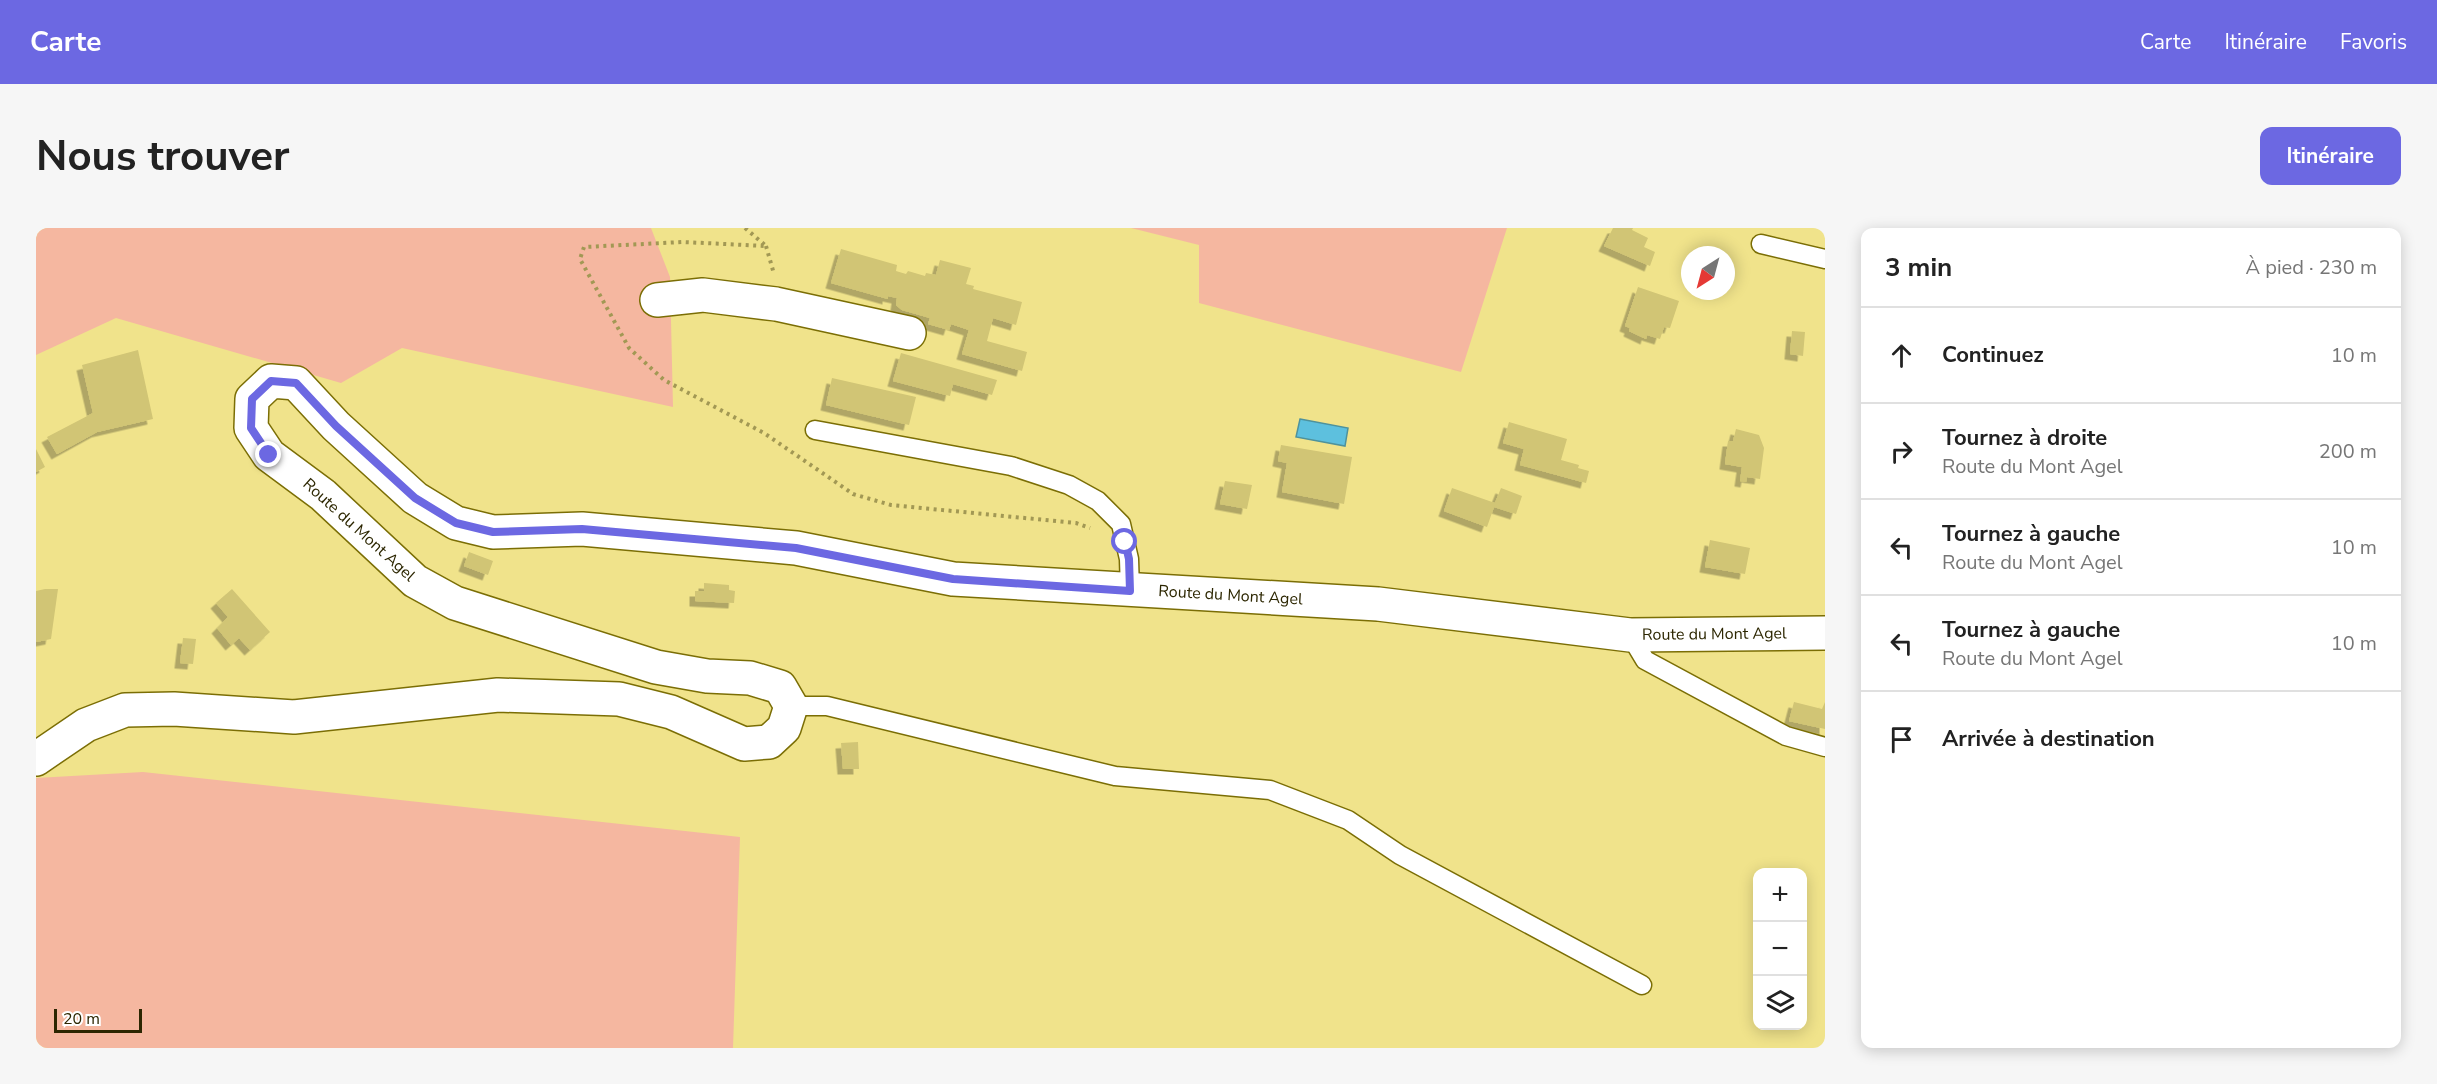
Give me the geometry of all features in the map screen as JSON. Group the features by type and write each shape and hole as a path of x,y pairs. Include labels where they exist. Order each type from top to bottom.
{"street":[{"path":"657,300 703,295 776,304 909,333"},
{"name":"Route du Mont Agel","path":"791,706 780,687 750,678 707,676 656,667 455,603 415,581 323,495 269,455 251,428 252,399 271,381 296,383 336,426 415,498 456,523 493,532 582,529 796,548 953,579 1378,604 1630,635 1825,633"},
{"path":"36,759 86,725 124,710 174,709 294,717 498,695 620,699 671,712 744,744 769,742 784,728 791,706"}],"lane":[{"path":"1761,244 1825,259"},
{"path":"815,430 1011,466 1069,485 1098,501 1121,524 1129,559 1130,591"},
{"path":"1630,635 1645,660 1786,736 1825,747"},
{"path":"791,706 827,706 1115,776 1270,790 1348,820 1401,855 1642,985"}],"path":[{"path":"745,228 766,246 682,242 584,247 580,259 629,348 664,380 764,433 854,494 891,505 1076,523 1125,542"}],"shaded area":[{"path":"36,228 651,228 670,277 673,407 402,348 341,383 116,318 36,355"},
{"path":"1131,228 1507,228 1461,372 1199,303 1199,245"},
{"path":"143,772 740,837 733,1048 36,1048 36,778"}],"water":[{"path":"1300,419 1348,428 1345,446 1296,437"}],"building":[{"path":"1613,228 1633,228 1632,230 1648,238 1644,247 1655,252 1650,266 1604,246"},
{"path":"841,249 897,265 896,271 906,274 908,271 925,276 926,273 936,275 940,260 971,268 966,284 974,286 973,289 1022,302 1016,325 993,318 987,341 1027,352 1022,371 962,354 969,330 951,324 949,330 928,324 930,318 902,310 896,305 897,298 888,296 888,299 831,283"},
{"path":"1638,287 1679,301 1670,328 1664,327 1660,339 1647,335 1646,339 1629,331 1630,328 1625,326"},
{"path":"1792,331 1805,332 1803,356 1790,354"},
{"path":"138,350 153,419 97,432 57,454 47,437 93,413 82,365"},
{"path":"901,353 997,380 992,395 953,384 950,396 893,381"},
{"path":"832,378 916,397 909,425 826,405"},
{"path":"1509,422 1567,439 1561,460 1579,465 1578,468 1589,471 1586,483 1520,465 1524,449 1503,443"},
{"path":"1736,429 1759,435 1764,448 1760,479 1747,477 1746,482 1740,481 1742,467 1725,464 1728,441 1733,441"},
{"path":"1281,445 1352,457 1344,504 1282,492 1287,463 1278,461"},
{"path":"36,449 45,467 36,472"},
{"path":"1225,481 1252,485 1247,509 1220,504"},
{"path":"1452,488 1495,503 1501,488 1522,496 1516,514 1494,507 1487,527 1444,511"},
{"path":"1710,540 1750,548 1745,574 1705,567"},
{"path":"469,552 493,561 488,575 464,566"},
{"path":"704,583 729,585 729,590 735,591 734,603 695,601 695,591 704,591"},
{"path":"58,589 51,639 36,642 36,591"},
{"path":"232,589 270,632 250,650 239,638 231,645 217,628 228,617 216,603"},
{"path":"183,638 196,639 193,664 180,663"},
{"path":"1794,702 1822,709 1825,702 1825,729 1789,721"},
{"path":"858,742 859,769 843,769 841,743"}],"route":[{"path":"269,455 251,428 252,399 271,381 296,383 336,426 415,498 456,523 493,532 582,529 796,548 953,579 1130,591 1129,559 1125,542"}]}
